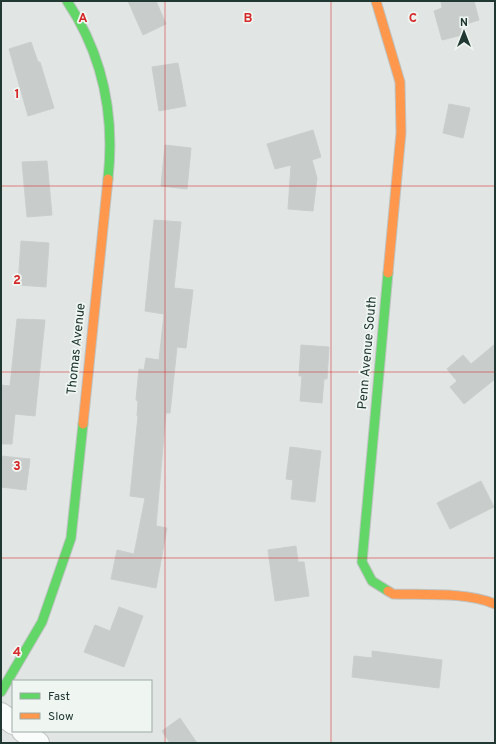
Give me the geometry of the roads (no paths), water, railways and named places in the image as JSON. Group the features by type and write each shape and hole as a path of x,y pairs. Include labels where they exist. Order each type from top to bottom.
{"street":[{"name":"Thomas Avenue","path":"1,692 42,622 71,538 110,153 107,101 94,51 67,1"},
{"name":"Penn Avenue South","path":"376,1 400,82 401,133 362,562 372,581 393,594 461,596 486,600 495,604"},
{"path":"1,714 12,722"},
{"path":"24,732 38,743"}]}
